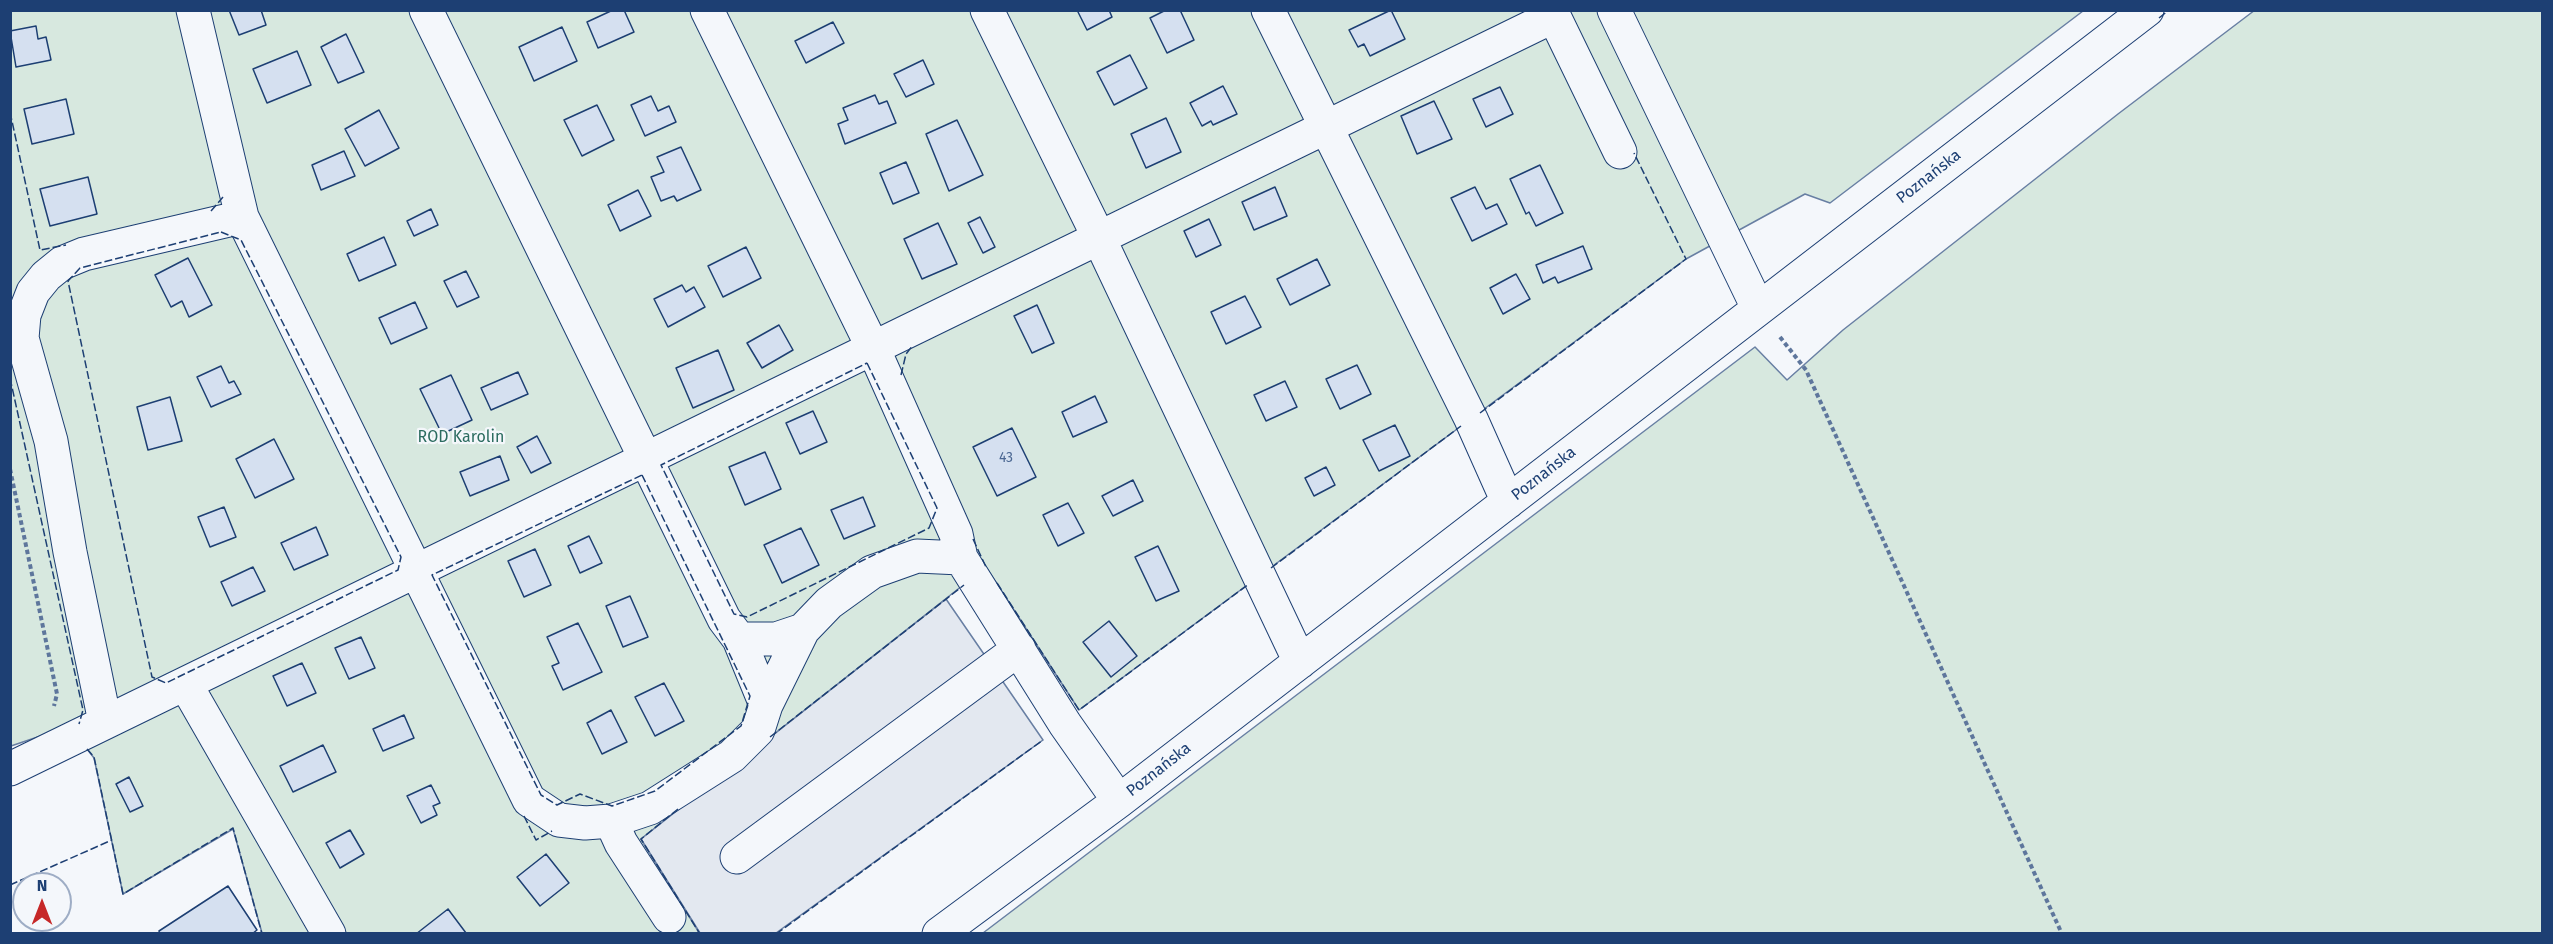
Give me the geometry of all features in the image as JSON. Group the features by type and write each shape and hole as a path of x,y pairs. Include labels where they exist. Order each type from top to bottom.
{"street":[{"path":"193,10 242,217 529,800 559,820 585,823 611,821 650,808 732,756 758,730 766,705 803,630 830,603 872,572 917,556 962,558"},
{"path":"426,10 724,619 739,639 766,705"},
{"path":"706,10 873,348 956,534 962,558 1065,724 1119,801"},
{"path":"987,10 1099,237 1300,662"},
{"path":"1268,10 1471,419 1508,502"},
{"path":"1614,10 1758,309"},
{"name":"Poznańska","path":"939,933 1119,801 2146,10"},
{"path":"10,770 1326,127 1553,13 1620,152"},
{"path":"22,338 24,315 33,292 46,276 62,263 84,254 242,217"},
{"path":"10,293 51,441 70,552 105,722"},
{"path":"739,639 776,639 803,630"},
{"path":"737,857 1019,649"},
{"path":"186,685 329,933"},
{"path":"611,821 621,843 669,917"}],"path":[{"path":"1758,309 1806,370 2062,933"},
{"path":"10,468 57,694 52,716"}],"green space":[{"path":"2255,10 2542,11 2542,933 983,933 1755,347 1787,380 1843,330 2118,114"},
{"name":"ROD Karolin","path":"10,11 2083,11 1830,203 1805,194 1686,259 1079,710 986,567 641,839 700,934 262,933 233,829 123,894 94,758 84,745 79,723 11,746"}],"shaded area":[{"path":"946,599 1043,740 776,933 700,933 641,839"}],"building":[{"path":"229,10 261,10 266,25 239,35"},
{"path":"613,10 624,10 634,32 598,48 587,22"},
{"path":"1077,10 1109,10 1112,17 1087,30"},
{"path":"1166,10 1180,10 1194,40 1167,53 1150,18"},
{"path":"1391,10 1405,39 1370,56 1364,44 1358,47 1349,30"},
{"path":"833,22 844,43 806,63 795,41"},
{"path":"36,26 38,39 46,37 51,60 16,67 10,31"},
{"path":"562,27 577,61 534,81 519,47"},
{"path":"346,34 364,72 338,83 321,47"},
{"path":"297,51 311,85 267,103 253,69"},
{"path":"1130,55 1147,88 1114,105 1097,72"},
{"path":"923,60 934,84 906,97 894,74"},
{"path":"1223,86 1237,114 1213,125 1211,121 1202,126 1190,103"},
{"path":"1500,87 1513,114 1486,127 1473,99"},
{"path":"875,95 879,104 887,101 896,123 845,144 838,124 848,120 843,108"},
{"path":"651,96 658,111 669,106 676,122 645,136 631,105"},
{"path":"66,99 74,134 32,144 24,109"},
{"path":"1434,101 1452,139 1417,154 1401,116"},
{"path":"597,105 614,140 582,156 564,120"},
{"path":"379,110 399,148 365,166 345,129"},
{"path":"1166,118 1181,152 1146,168 1131,134"},
{"path":"957,120 983,175 949,191 926,134"},
{"path":"681,147 701,190 677,201 674,196 661,201 651,177 664,172 657,157"},
{"path":"344,151 355,176 321,190 312,165"},
{"path":"906,162 919,193 893,204 880,173"},
{"path":"1540,165 1563,213 1536,226 1529,212 1526,214 1510,179"},
{"path":"88,177 97,214 50,226 40,189"},
{"path":"1275,187 1287,216 1254,230 1242,202"},
{"path":"1475,187 1486,209 1497,204 1507,224 1472,241 1451,198"},
{"path":"638,190 651,216 620,231 608,205"},
{"path":"431,209 438,225 414,236 407,221"},
{"path":"980,217 995,247 983,253 968,223"},
{"path":"1209,219 1221,245 1196,257 1184,231"},
{"path":"938,223 957,264 922,279 904,239"},
{"path":"384,237 396,265 359,281 347,254"},
{"path":"1583,246 1592,269 1558,283 1555,277 1543,283 1536,265"},
{"path":"746,247 761,278 723,297 708,266"},
{"path":"188,258 212,305 189,317 182,301 171,307 155,275"},
{"path":"1317,259 1330,285 1290,305 1277,279"},
{"path":"466,271 479,297 457,307 444,281"},
{"path":"1516,274 1530,299 1503,314 1490,288"},
{"path":"682,285 686,292 694,287 705,307 668,327 654,299"},
{"path":"1245,296 1261,327 1226,344 1211,312"},
{"path":"415,302 427,328 391,344 379,318"},
{"path":"1037,305 1054,343 1032,353 1014,316"},
{"path":"779,325 793,350 762,368 747,343"},
{"path":"718,350 734,390 693,408 676,368"},
{"path":"1357,365 1371,394 1340,409 1326,379"},
{"path":"221,366 229,383 234,381 241,394 211,407 197,377"},
{"path":"518,372 528,394 491,410 481,388"},
{"path":"451,375 472,420 442,434 420,389"},
{"path":"1285,381 1297,407 1266,421 1254,395"},
{"path":"1095,396 1107,422 1073,437 1062,412"},
{"path":"170,397 182,441 148,450 137,407"},
{"path":"813,411 827,442 800,454 786,423"},
{"path":"1395,425 1410,456 1379,471 1363,440"},
{"path":"1012,428 1036,477 997,496 973,447"},
{"path":"537,436 551,463 531,473 517,447"},
{"path":"274,439 294,479 255,498 236,459"},
{"path":"765,452 781,489 745,505 729,467"},
{"path":"500,456 509,480 470,496 460,472"},
{"path":"1326,467 1335,485 1314,496 1305,478"},
{"path":"1133,480 1143,501 1113,516 1102,496"},
{"path":"863,497 875,526 844,539 831,510"},
{"path":"1068,503 1084,533 1058,546 1043,515"},
{"path":"224,507 236,537 210,547 198,517"},
{"path":"316,527 328,555 294,570 281,543"},
{"path":"801,528 819,565 782,583 764,545"},
{"path":"589,536 602,563 580,573 568,546"},
{"path":"1158,546 1179,591 1156,601 1135,557"},
{"path":"535,549 551,585 524,597 508,561"},
{"path":"253,567 265,591 232,606 221,582"},
{"path":"630,596 648,637 623,647 606,606"},
{"path":"1109,621 1137,656 1111,677 1083,642"},
{"path":"578,623 602,672 563,690 552,666 559,663 547,637"},
{"path":"361,637 375,668 349,679 335,648"},
{"path":"302,663 316,693 287,706 273,676"},
{"path":"664,683 684,721 655,736 635,697"},
{"path":"611,710 627,742 602,754 587,723"},
{"path":"404,715 414,738 383,751 373,729"},
{"path":"323,745 336,772 293,792 280,766"},
{"path":"129,777 143,806 130,812 116,784"},
{"path":"431,785 440,803 433,806 437,815 421,823 407,796"},
{"path":"350,830 364,854 340,868 326,843"},
{"path":"546,854 569,883 540,906 517,877"},
{"path":"228,886 257,930 252,934 160,934 159,931"},
{"path":"448,909 466,933 416,934"}],"fence":[{"path":"2159,18 2169,10"},
{"path":"10,112 40,250 66,245"},
{"path":"1480,413 1686,259 1634,153"},
{"path":"211,211 223,197"},
{"path":"221,232 241,240 401,557 398,570 166,683 152,677 68,281 80,268 221,232"},
{"path":"901,375 906,354 913,345"},
{"path":"867,363 937,508 929,528 747,617 734,614 661,465 867,363"},
{"path":"10,378 83,710 79,724"},
{"path":"1271,568 1461,426"},
{"path":"642,475 750,696 741,726 655,791 612,806 580,794 557,805 541,795 432,575 642,475"},
{"path":"973,539 986,567"},
{"path":"997,583 1079,710 1249,584"},
{"path":"770,737 964,585"},
{"path":"776,934 1043,740"},
{"path":"87,749 94,757 123,894 233,828 262,934"},
{"path":"678,809 641,839 700,934"},
{"path":"524,816 536,840 552,831"},
{"path":"10,885 112,840"}]}
